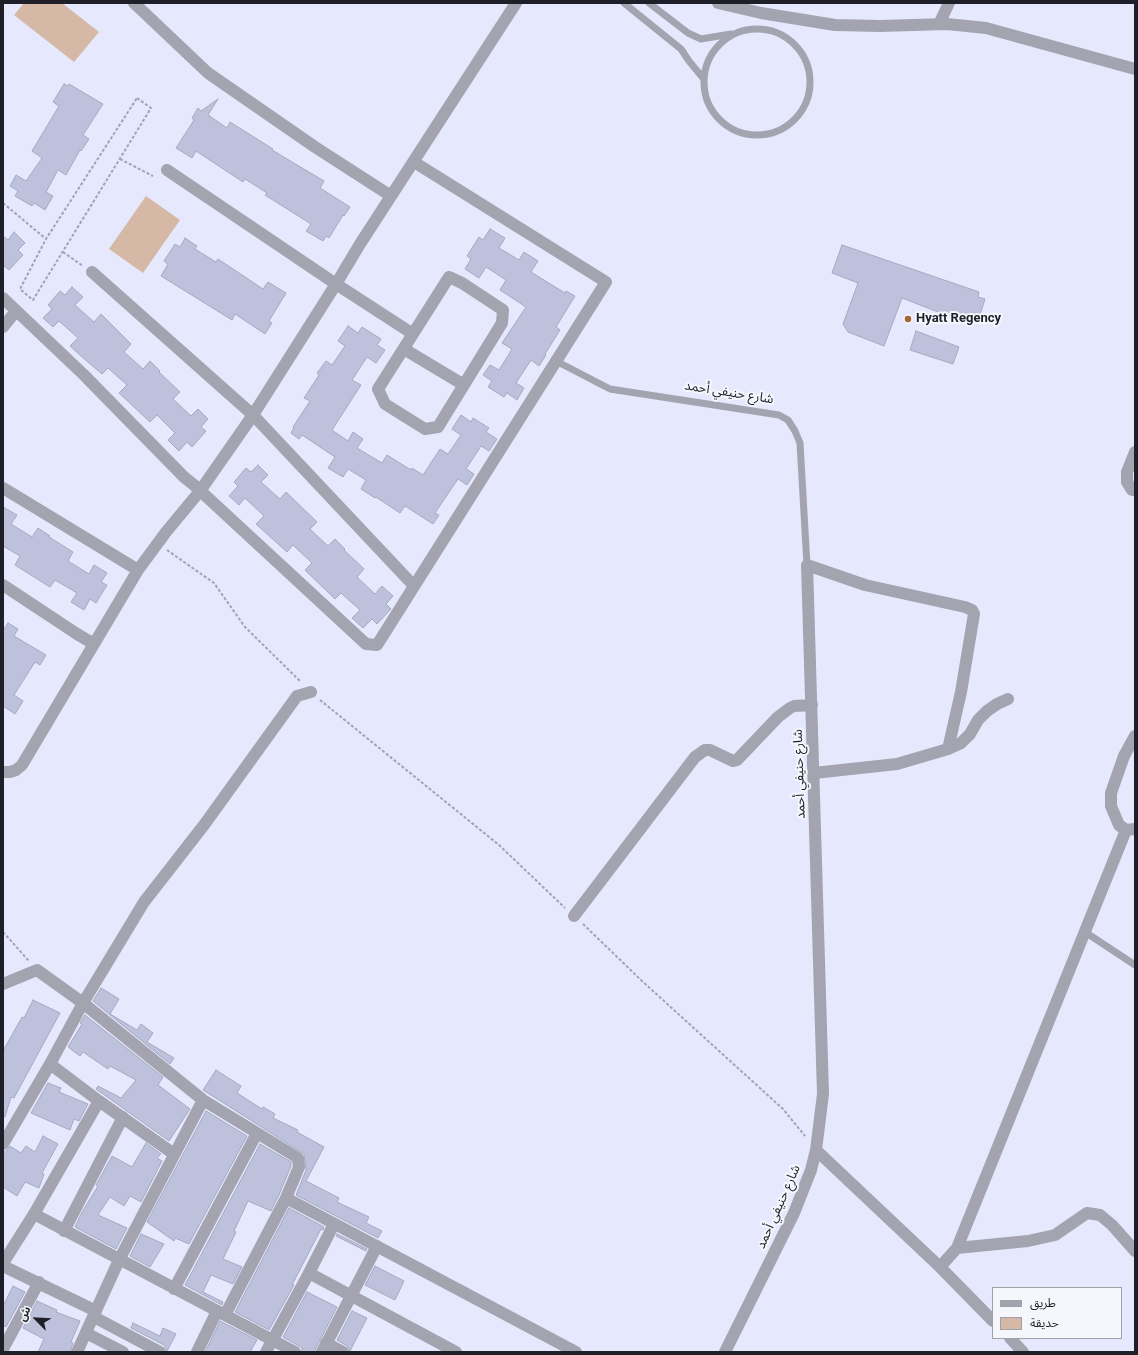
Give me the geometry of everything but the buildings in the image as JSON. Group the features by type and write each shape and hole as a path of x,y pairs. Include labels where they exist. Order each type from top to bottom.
{"street":[{"path":"134,3 208,73 315,148 391,196"},
{"path":"3,772 16,770 22,765 138,570 200,491 253,415 391,196 516,3"},
{"path":"718,3 761,13 835,25 880,26 947,24 986,28 1135,69"},
{"path":"939,24 949,3"},
{"path":"3,298 84,376 184,477 366,644 377,645 606,282 414,162"},
{"path":"167,170 413,334"},
{"path":"92,272 253,415 414,586"},
{"path":"449,277 462,283 503,310 502,323 438,427 425,429 385,404 378,390 413,334 449,277"},
{"path":"3,327 16,311"},
{"path":"404,348 464,385"},
{"path":"1135,452 1127,472 1127,482 1132,490 1135,490"},
{"path":"3,488 138,570"},
{"path":"806,565 865,585 965,607 972,610 974,614 961,692 948,749"},
{"name":"شارع حنيفي أحمد","path":"725,1352 794,1213 811,1170 816,1150 823,1094 812,704 806,565"},
{"path":"3,585 94,644"},
{"path":"3,1144 50,1064 83,1003 144,902 204,824 297,696 312,692"},
{"path":"814,773 896,764 948,749 961,743 970,734 978,720 987,711 997,704 1008,700"},
{"path":"574,916 686,769 700,753 710,750 733,761 737,760 778,717 790,708 794,706 812,704"},
{"path":"940,1267 957,1248 1085,932 1131,830 1119,824 1110,806 1111,793 1124,756 1135,736"},
{"path":"3,984 36,970 83,1003 202,1100 298,1158 299,1167 286,1198 221,1313 197,1352"},
{"path":"50,1064 174,1154"},
{"path":"77,1352 119,1260 202,1100"},
{"path":"99,1101 34,1214 3,1264 39,1282 160,1352"},
{"path":"64,1231 123,1117"},
{"path":"174,1289 257,1133"},
{"path":"816,1150 940,1267 992,1320"},
{"path":"286,1198 576,1352"},
{"path":"957,1248 1028,1241 1055,1235 1087,1213 1100,1215 1112,1224 1135,1251"},
{"path":"34,1214 295,1352"},
{"path":"266,1352 334,1224"},
{"path":"343,1352 324,1348 376,1246"},
{"path":"309,1273 456,1352"},
{"path":"3,1349 6,1335 39,1282"},
{"path":"86,1333 123,1352"},
{"path":"1011,1339 1023,1352"}],"lane":[{"path":"624,3 681,50 688,61 703,78"},
{"path":"649,3 688,33 700,39 733,34 751,28 768,29 785,36 799,49 808,65 810,86 806,104 795,120 780,130 762,136 742,134 726,126 713,113 704,96 703,78 707,60 718,45 733,34"},
{"name":"شارع حنيفي أحمد","path":"556,362 610,390 779,415 788,420 800,443 806,565"},
{"path":"1085,932 1135,965"}],"path":[{"path":"137,98 151,108 33,300 20,289 46,240 137,98"},
{"path":"120,159 153,176"},
{"path":"3,203 46,240"},
{"path":"63,252 92,272"},
{"path":"158,544 214,583 245,627 312,692"},
{"path":"3,932 36,970"}],"green space":[{"path":"24,3 62,3 99,32 74,62 14,15"},
{"path":"146,196 180,220 143,273 109,249"}],"place":[{"name":"Hyatt Regency","path":"908,319"}]}
